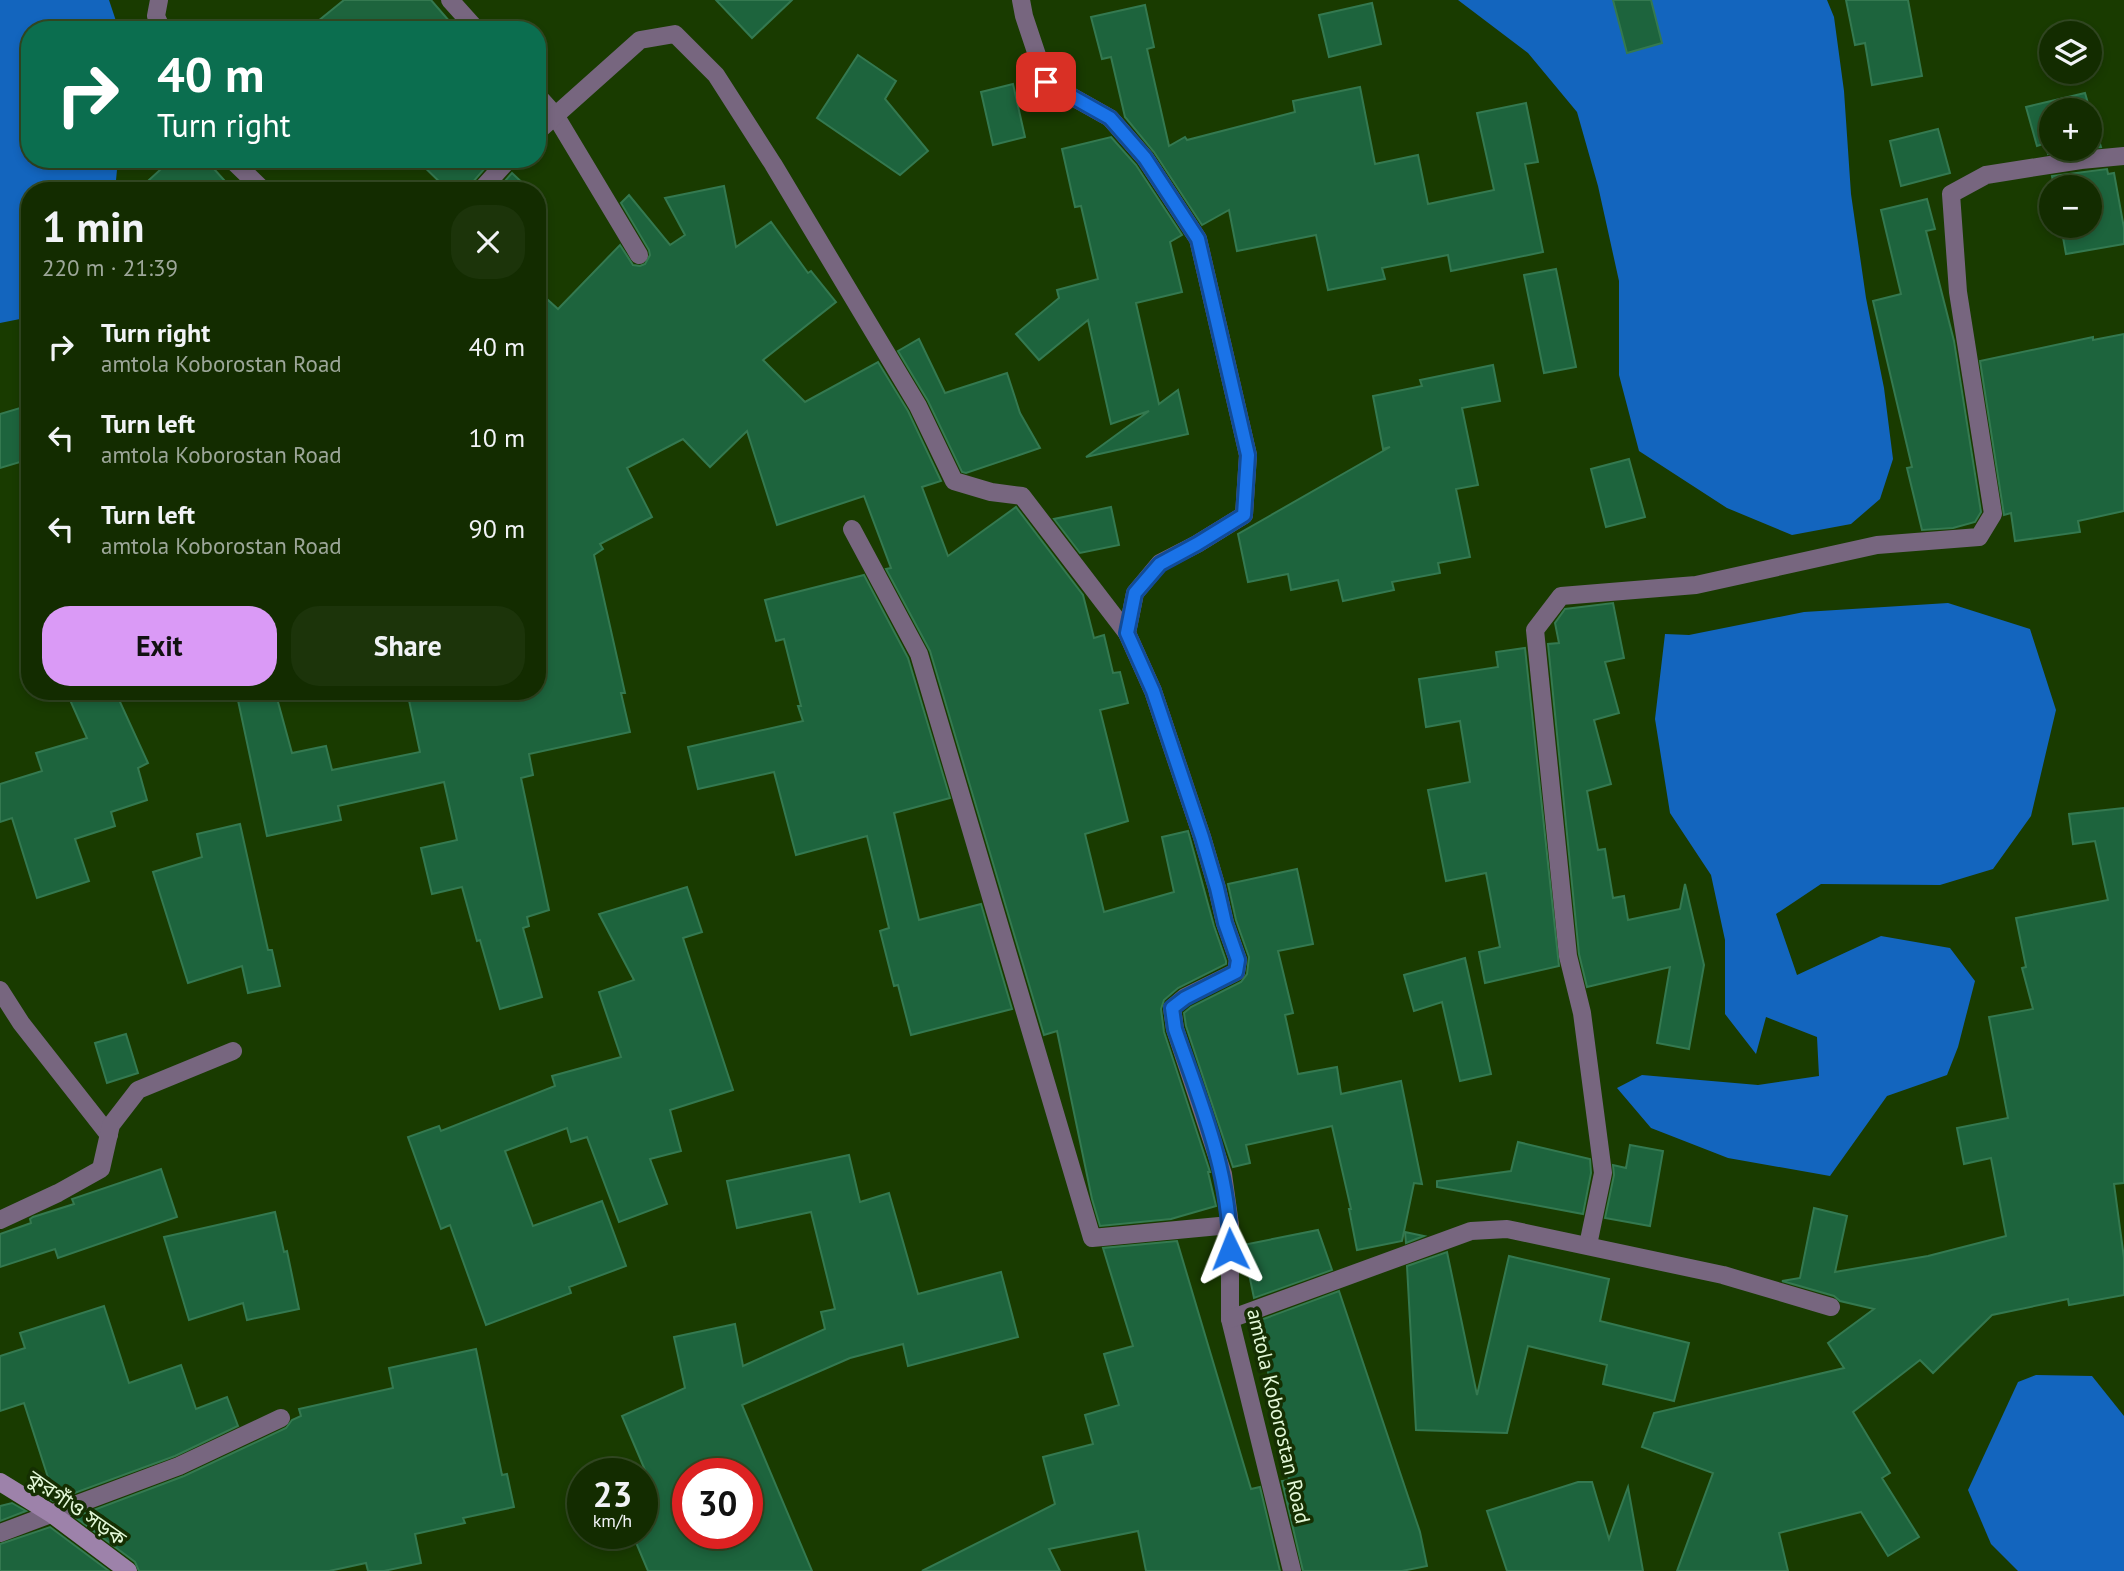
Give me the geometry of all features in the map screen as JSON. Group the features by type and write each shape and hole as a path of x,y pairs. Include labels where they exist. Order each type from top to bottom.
{"street":[{"path":"158,21 156,16 159,0"},
{"path":"450,0 469,21"},
{"path":"1021,0 1046,82 1110,118 1145,158 1198,239 1248,455 1244,515 1160,564 1135,593 1127,633"},
{"path":"546,124 640,40 675,34 716,75 773,164 918,406 954,481 990,492 1022,496 1127,633"},
{"path":"546,105 555,115 639,255"},
{"path":"1588,1245 1603,1173 1582,1013 1568,956 1535,630 1560,596 1696,585 1877,545 1979,537 1993,514 1958,292 1951,194 1986,175 2124,156"},
{"path":"240,168 254,182"},
{"path":"488,182 501,168"},
{"path":"852,529 919,654 1093,1238 1230,1226"},
{"name":"amtola Koborostan Road","path":"1127,633 1153,691 1202,837 1238,960 1236,972 1185,998 1172,1008 1175,1029 1223,1174 1230,1226 1230,1319 1292,1571"},
{"path":"0,990 21,1023 109,1135"},
{"path":"0,1220 101,1169 111,1125 138,1090 233,1051"},
{"path":"1230,1319 1471,1231 1507,1229 1723,1275 1831,1307"},
{"path":"0,1533 179,1466 281,1418"},
{"name":"কুরগাঁও সড়ক","path":"0,1482 51,1514 128,1571"}],"water":[{"path":"0,0 109,0 116,21 21,21 21,168 117,168 116,182 21,182 21,319 0,323"},
{"path":"1458,0 1827,0 1834,17 1844,91 1851,194 1866,298 1884,388 1893,459 1880,499 1851,524 1792,535 1727,508 1639,451 1619,375 1619,281 1598,186 1577,112 1528,53"},
{"path":"1948,603 2030,629 2056,710 2031,816 1993,869 1940,885 1821,884 1776,914 1797,975 1881,936 1950,948 1975,981 1958,1047 1947,1075 1887,1096 1830,1176 1728,1158 1651,1128 1617,1088 1642,1075 1758,1085 1819,1076 1817,1037 1766,1017 1756,1054 1725,1014 1725,940 1711,875 1670,813 1655,719 1665,634 1689,635 1804,612"},
{"path":"2036,1375 2092,1376 2124,1416 2124,1571 2018,1571 1991,1544 1968,1490 2018,1382"}],"building":[{"path":"344,0 431,0 449,21 318,21"},
{"path":"716,0 792,0 752,38"},
{"path":"1613,0 1651,0 1662,43 1627,53"},
{"path":"1846,0 1908,0 1922,76 1872,85 1865,43 1855,45"},
{"path":"1372,3 1381,44 1329,57 1319,15"},
{"path":"1145,5 1154,47 1147,49 1169,146 1185,137 1187,140 1295,112 1293,101 1360,87 1375,164 1418,155 1428,204 1494,190 1477,113 1526,103 1538,162 1525,164 1543,252 1451,271 1448,255 1382,268 1385,279 1328,290 1316,235 1237,251 1229,210 1202,225 1154,152 1125,117 1111,57 1102,59 1091,17"},
{"path":"858,55 896,81 885,99 928,151 900,175 817,118"},
{"path":"1013,84 1025,137 993,145 981,92"},
{"path":"2085,93 2086,98 2064,98"},
{"path":"2039,104 2037,146 2026,107"},
{"path":"1938,129 1950,173 1901,186 1890,141"},
{"path":"1111,137 1136,165 1182,235 1170,242 1182,292 1136,303 1159,404 1178,390 1188,434 1086,457 1149,411 1111,424 1088,320 1039,360 1016,334 1059,298 1057,290 1098,279 1081,206 1075,207 1062,149"},
{"path":"162,168 213,168 226,182 147,182"},
{"path":"425,168 485,168 473,182 440,182"},
{"path":"2107,169 2108,174 2114,173 2124,228 2124,244 2066,254 2063,238 2102,238 2102,175 2060,175"},
{"path":"512,173 522,182 504,182"},
{"path":"724,186 736,247 771,222 808,273 811,271 836,302 763,360 805,402 878,362 908,411 941,481 922,487 948,556 1016,507 1083,595 1094,638 1104,635 1113,673 1120,672 1128,703 1100,710 1128,821 1085,834 1104,912 1174,892 1162,837 1188,831 1226,961 1226,964 1178,988 1164,1000 1161,1009 1164,1032 1210,1172 1216,1206 1171,1219 1100,1226 1057,1031 1044,1035 930,651 886,569 891,568 864,496 777,525 747,431 710,467 683,439 627,468 652,517 600,544 603,549 594,555 625,693 621,693 630,732 529,754 533,775 521,778 549,910 527,917 529,926 523,928 542,997 500,1009 462,887 432,894 421,848 457,840 444,782 338,806 341,820 267,836 238,700 277,700 292,753 326,746 332,770 420,752 409,700 546,700 546,298 558,309 620,245 633,265 645,264 650,255 649,250 621,203 629,195 670,245 685,235 665,198"},
{"path":"1927,199 1935,229 1926,231 1954,341 1981,512 1975,522 1953,528 1922,530 1907,468 1912,467 1873,301 1901,294 1881,210"},
{"path":"1556,269 1576,367 1544,373 1524,275"},
{"path":"2124,334 2124,511 2078,521 2080,532 2015,541 2011,513 2004,515 1980,361 2093,337 2093,340"},
{"path":"919,339 945,393 1007,373 1020,413 1040,448 966,473 962,472 928,401 898,351"},
{"path":"1493,365 1500,401 1462,408 1478,485 1456,489 1470,557 1438,563 1440,573 1392,582 1394,590 1343,601 1338,580 1291,590 1288,574 1248,582 1238,534 1390,447 1383,449 1373,396 1422,386 1420,380"},
{"path":"21,408 21,462 0,468 0,414"},
{"path":"1629,459 1645,517 1606,527 1591,469"},
{"path":"1111,507 1119,545 1080,553 1054,519"},
{"path":"864,575 908,658 950,798 894,813 919,920 981,904 1012,1009 911,1035 898,985 894,986 880,931 889,928 867,836 796,855 774,772 698,789 688,747 803,721 784,639 776,641 765,600"},
{"path":"1613,603 1624,658 1605,662 1619,713 1594,720 1611,784 1587,791 1598,850 1605,849 1613,898 1624,896 1628,920 1680,909 1685,884 1704,965 1689,1049 1657,1043 1670,967 1587,987 1579,954 1548,644 1559,643 1555,623 1565,609"},
{"path":"1525,648 1559,966 1485,983 1479,952 1500,947 1486,873 1446,881 1428,790 1470,782 1460,721 1426,727 1419,679 1498,667 1496,652"},
{"path":"70,700 119,700 148,763 138,768 147,800 111,812 115,826 75,839 89,881 37,898 12,818 0,822 0,784 42,771 36,753 87,738"},
{"path":"2124,808 2124,1183 2114,1184 2124,1258 2124,1295 2069,1305 2068,1299 1992,1315 1933,1373 1920,1360 1853,1412 1890,1473 1882,1478 1919,1537 1888,1556 1861,1512 1779,1533 1788,1571 1677,1571 1713,1473 1642,1447 1654,1413 1844,1368 1828,1343 1874,1309 1840,1301 1834,1296 1782,1281 1800,1278 1814,1208 1847,1216 1835,1272 1928,1256 2006,1236 1991,1158 1964,1164 1957,1128 2008,1118 1989,1017 2033,1009 2022,968 2026,967 2016,918 2108,900 2095,841 2073,844 2069,814"},
{"path":"240,824 268,950 272,950 280,986 248,993 242,966 188,983 153,872 202,857 197,834"},
{"path":"1297,869 1313,944 1278,951 1293,1013 1285,1015 1298,1074 1337,1067 1341,1094 1401,1081 1422,1184 1414,1183 1402,1241 1357,1250 1351,1209 1332,1126 1246,1145 1250,1163 1233,1167 1186,1026 1184,1013 1191,1007 1241,982 1247,974 1249,957 1236,920 1228,884"},
{"path":"687,887 702,932 683,938 733,1090 670,1110 681,1151 650,1159 667,1204 619,1222 587,1137 571,1142 567,1128 505,1151 533,1226 602,1201 626,1266 569,1287 571,1293 486,1325 450,1225 441,1229 408,1137 439,1126 441,1131 555,1086 552,1076 621,1057 599,992 634,980 599,914"},
{"path":"1465,958 1491,1074 1460,1081 1442,1002 1414,1011 1404,975"},
{"path":"126,1034 138,1073 107,1083 95,1043"},
{"path":"1518,1142 1590,1159 1591,1173 1583,1214 1437,1187 1437,1181 1511,1171"},
{"path":"1630,1145 1663,1151 1650,1226 1605,1218 1614,1175 1613,1165 1626,1168"},
{"path":"849,1155 860,1202 889,1193 918,1294 1001,1272 1018,1337 908,1366 903,1344 850,1358 742,1405 812,1571 648,1571 639,1549 658,1549 658,1458 640,1458 622,1416 685,1388 674,1337 735,1324 743,1366 825,1329 821,1312 835,1309 811,1212 737,1228 727,1181"},
{"path":"161,1169 177,1217 58,1258 55,1249 0,1267 0,1234 31,1223 30,1219 33,1217 74,1204 72,1199"},
{"path":"275,1212 284,1252 287,1251 299,1309 247,1320 243,1303 189,1320 164,1237"},
{"path":"1318,1230 1332,1270 1254,1298 1243,1245"},
{"path":"1405,1232 1424,1236 1406,1243"},
{"path":"1177,1241 1251,1489 1260,1487 1280,1571 1146,1571 1138,1531 1049,1549 1060,1571 922,1571 1055,1504 1043,1457 1093,1444 1085,1415 1119,1405 1104,1354 1133,1346 1103,1248"},
{"path":"1447,1252 1477,1395 1509,1256 1609,1279 1600,1321 1689,1343 1674,1401 1603,1384 1607,1365 1528,1346 1507,1433 1416,1430 1407,1266"},
{"path":"1339,1291 1420,1532 1427,1566 1402,1571 1303,1571 1282,1481 1289,1480 1258,1321"},
{"path":"104,1306 129,1383 181,1365 196,1409 227,1397 238,1426 175,1456 53,1501 44,1496 53,1493 24,1403 0,1411 0,1356 25,1348 20,1333"},
{"path":"476,1349 502,1475 507,1474 514,1507 463,1518 465,1523 415,1534 421,1563 384,1571 368,1571 366,1563 329,1571 139,1571 135,1562 75,1517 184,1476 286,1428 292,1420 301,1416 299,1409 393,1388 389,1368"},
{"path":"1578,1482 1592,1482 1609,1539 1628,1487 1643,1571 1507,1571 1487,1511"},
{"path":"12,1503 26,1511 0,1521 0,1506"},
{"path":"50,1527 109,1571 0,1571 0,1544"}],"route":[{"path":"1046,82 1110,118 1145,158 1198,239 1248,455 1244,515 1160,564 1135,593 1127,633 1153,691 1202,837 1238,960 1236,972 1185,998 1172,1008 1175,1029 1223,1174 1230,1226 1230,1249"}]}
